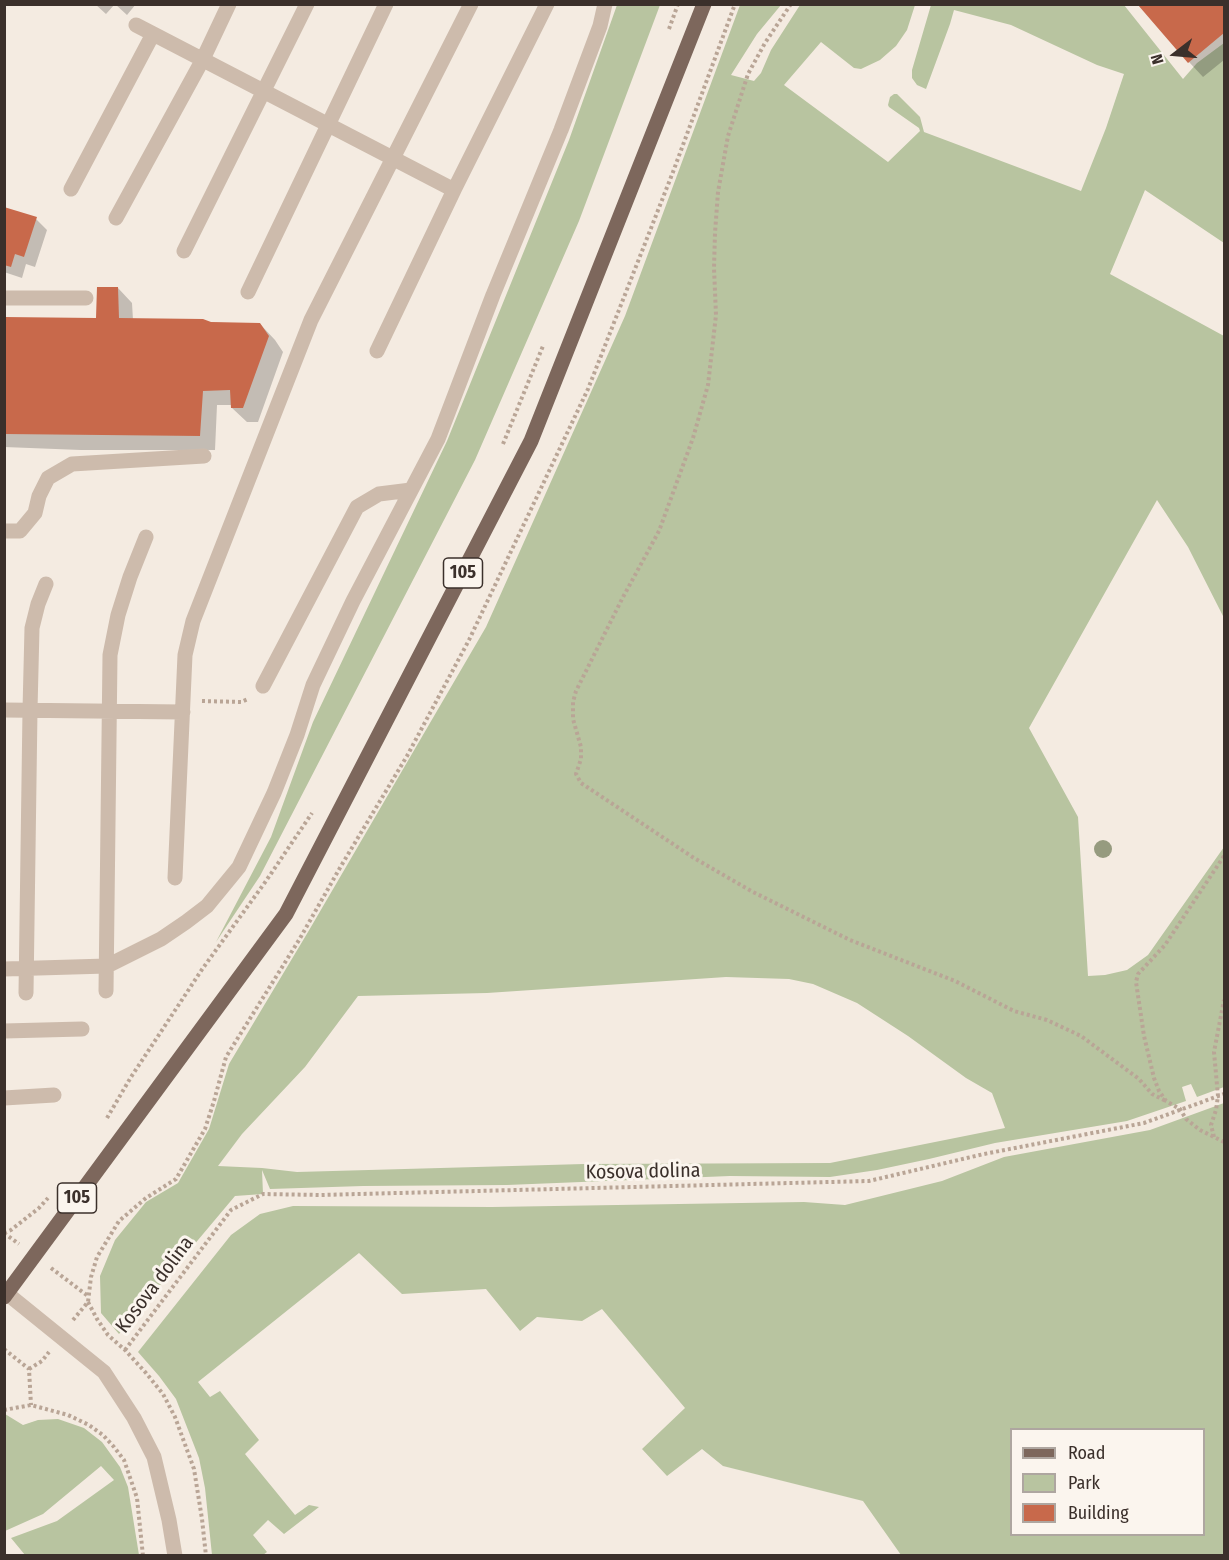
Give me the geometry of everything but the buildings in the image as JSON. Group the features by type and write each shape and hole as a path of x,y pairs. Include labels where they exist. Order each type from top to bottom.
{"main road":[{"name":"105","path":"5,1294 286,914 531,441 704,4"}],"street":[{"path":"116,218 203,59 229,4"},
{"path":"184,251 307,4"},
{"path":"248,292 386,4"},
{"path":"175,878 185,655 193,621 311,320 471,4"},
{"path":"377,351 454,189 547,4"},
{"path":"4,969 107,966 161,939 186,922 207,906 239,867 274,793 297,735 313,685 353,601 438,439 493,295 561,130 600,26 605,4"},
{"path":"136,25 454,189"},
{"path":"71,189 153,34"},
{"path":"4,298 86,298"},
{"path":"4,531 20,531 35,513 39,496 48,478 72,464 204,456"},
{"path":"263,686 357,507 379,494 411,490"},
{"path":"106,991 110,655 118,615 146,537"},
{"path":"26,993 32,628 46,584"},
{"path":"4,710 109,711 183,706"},
{"path":"4,1031 82,1029"},
{"path":"4,1098 54,1095"},
{"path":"5,1294 104,1372 134,1418 154,1457 175,1556"}],"path":[{"path":"791,4 748,74 728,136 718,192 714,268 716,315 708,385 693,438 659,531 576,691 573,718 581,747 581,759 576,774 581,783 694,858 753,892 850,940 955,981 1014,1011 1047,1020 1081,1036 1139,1079 1152,1094 1180,1109 1186,1119 1200,1130 1224,1142"},
{"path":"183,706 241,702 251,697 263,686"},
{"path":"102,1127 131,1077 202,968 266,881 317,806"},
{"path":"1166,1101 1154,1078 1144,1036 1136,982 1138,974 1165,945 1224,856"},
{"path":"1214,1137 1211,1125 1218,1096 1214,1052 1224,1000"},
{"name":"Kosova dolina","path":"125,1350 231,1210 263,1194 320,1195 869,1181 984,1154 1144,1123 1224,1094"},
{"path":"4,1233 39,1208 54,1191"},
{"path":"88,1302 108,1335 125,1350 163,1394 176,1417 194,1469 206,1556"},
{"path":"4,1349 29,1369 31,1405"},
{"path":"29,1369 42,1361"},
{"path":"4,1410 31,1405 68,1415 89,1425 114,1447 124,1460 137,1497 143,1556"}],"green space":[{"path":"617,5 660,5 579,221 475,460 260,876 216,942 271,837 313,722 447,441 569,140"},
{"path":"740,5 781,5 757,34 731,75 754,81 761,73 771,50 800,5 915,5 907,30 896,46 880,60 861,69 854,68 821,42 784,85 888,162 920,131 889,107 890,97 897,94 920,117 924,132 1081,191 1124,74 1097,65 1011,25 954,10 926,89 917,85 912,78 912,70 931,5 1124,5 1183,79 1197,63 1224,43 1224,243 1145,190 1110,274 1224,336 1224,618 1188,547 1157,500 1029,728 1078,817 1088,976 1127,970 1148,955 1224,847 1224,1087 1197,1097 1191,1084 1182,1087 1186,1101 1127,1121 995,1143 877,1170 830,1177 730,1176 507,1185 270,1189 262,1170 263,1194 235,1196 119,1334 101,1313 100,1276 115,1240 146,1202 178,1183 209,1129 229,1064 486,627 625,316","holes":["726,977 789,979 813,984 857,1003 966,1078 992,1093 1005,1128 830,1163 584,1164 297,1172 218,1166 242,1134 305,1067 358,996 487,993"]},
{"path":"1224,1103 1224,1555 901,1555 863,1501 723,1466 702,1449 667,1476 642,1449 685,1408 602,1309 582,1321 537,1317 520,1331 486,1289 402,1294 359,1253 198,1382 210,1397 220,1391 259,1440 245,1454 295,1515 309,1505 319,1507 284,1534 268,1520 253,1535 267,1552 263,1555 212,1555 205,1488 199,1458 176,1399 138,1352 231,1235 260,1214 293,1206 492,1207 804,1202 845,1205 942,1181 1004,1157 1150,1130"},
{"path":"5,1414 23,1425 38,1420 58,1419 84,1428 102,1442 120,1467 128,1487 139,1555 25,1555 11,1538 57,1521 114,1480 101,1466 43,1514 5,1531"}]}
